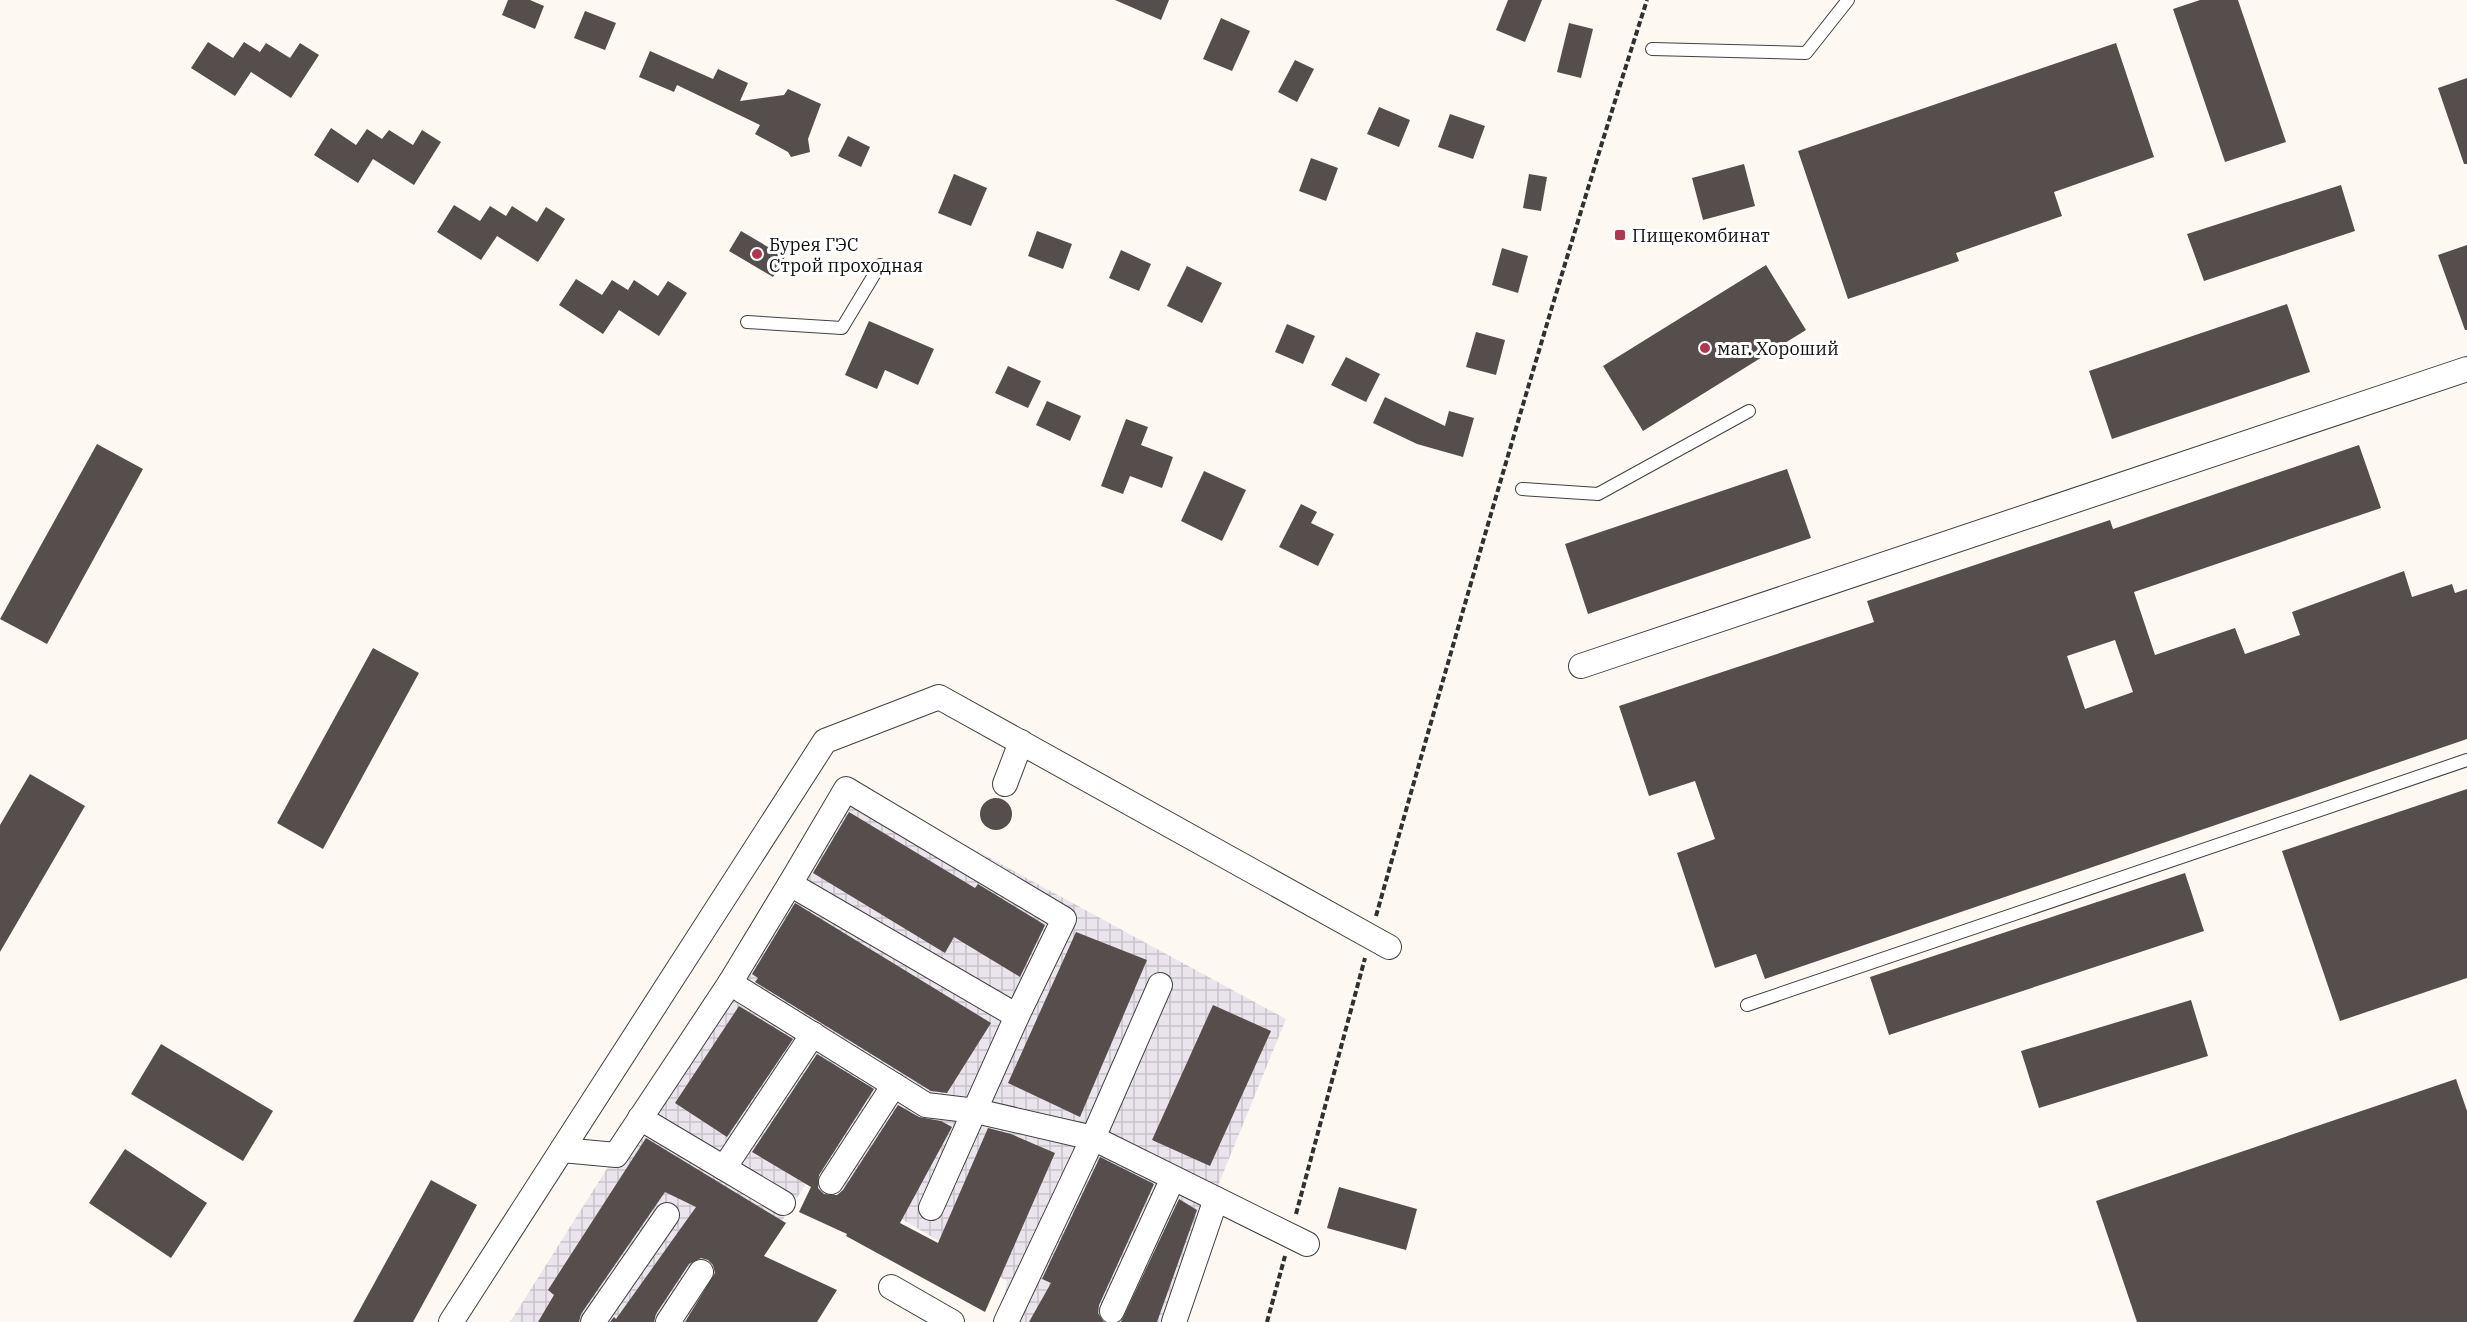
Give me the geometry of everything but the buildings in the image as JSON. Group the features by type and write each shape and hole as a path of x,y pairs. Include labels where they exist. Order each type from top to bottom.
{"street":[{"path":"1581,666 2467,369"},
{"path":"451,1322 825,741 939,697 1380,941"},
{"path":"1005,784 1021,742"},
{"path":"562,1150 616,1155 730,983 846,789 1064,918 1017,1016 931,1208"},
{"path":"790,884 1017,1016"},
{"path":"730,983 926,1105 976,1111 1093,1138 1299,1240"},
{"path":"1006,1322 1093,1138 1160,986"},
{"path":"724,1168 813,1034"},
{"path":"831,1182 894,1085"},
{"path":"640,1118 783,1203"},
{"path":"1112,1311 1173,1178"},
{"path":"1174,1322 1216,1199"},
{"path":"593,1322 667,1215"},
{"path":"668,1322 701,1272"},
{"path":"891,1287 951,1322"}],"lane":[{"path":"1652,49 1806,53 1848,0"},
{"path":"747,322 842,328 880,265"},
{"path":"1522,489 1598,494 1749,411"},
{"path":"1747,1005 2467,760"}],"path":[{"path":"1267,1322 1299,1240 1380,941 1480,548 1600,147 1647,0"}],"shaded area":[{"path":"841,777 1286,1019 1206,1215 1169,1322 1001,1322 1007,1281 864,1197 806,1184 716,1322 510,1322 632,1129"}],"place":[{"name":"Пищекомбинат","path":"1620,235"},
{"name":"Бурея ГЭС Строй проходная","path":"757,254"},
{"name":"маг. Хороший","path":"1705,348"}]}
